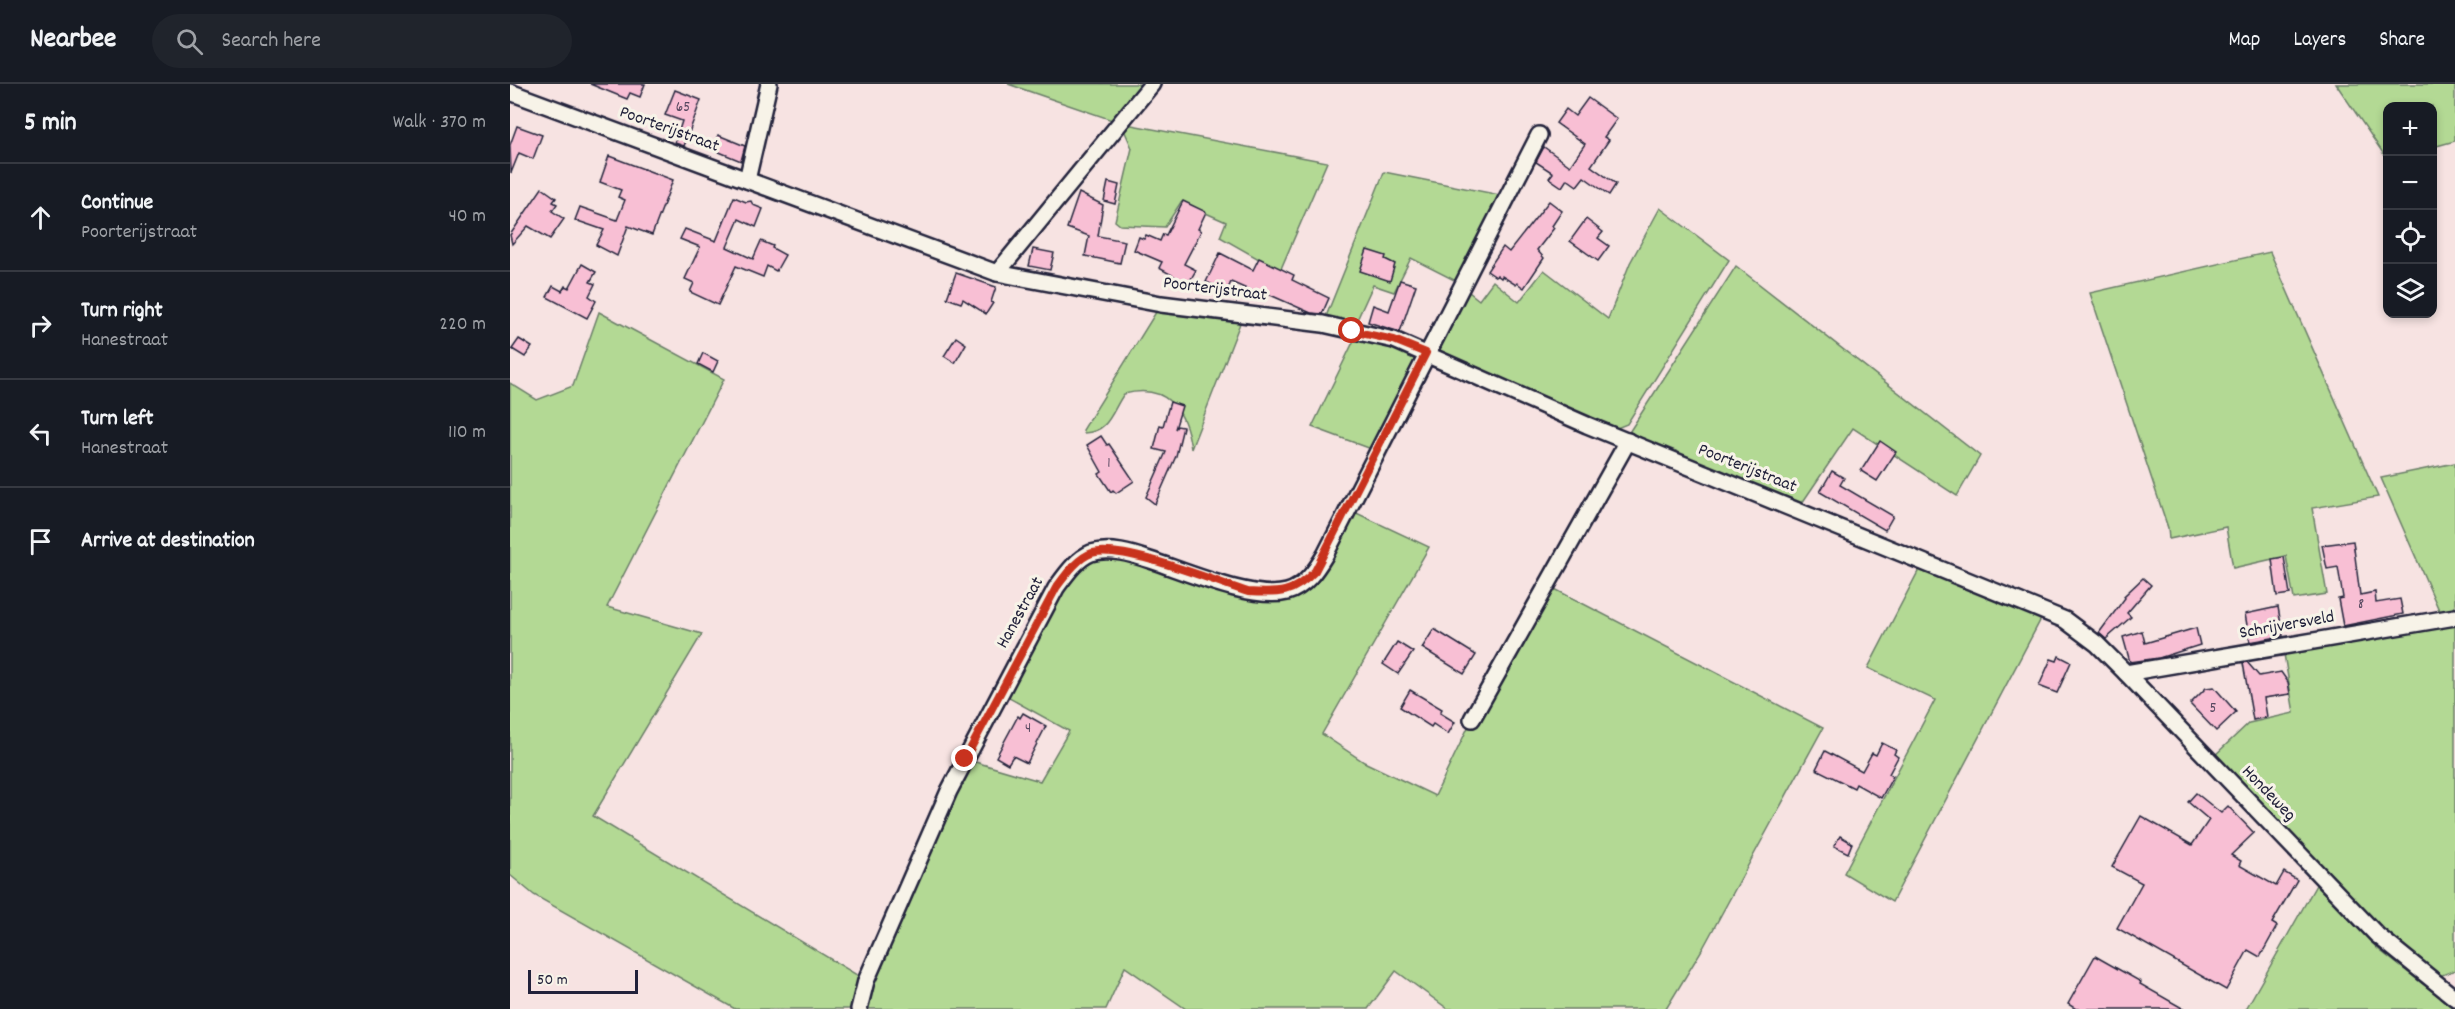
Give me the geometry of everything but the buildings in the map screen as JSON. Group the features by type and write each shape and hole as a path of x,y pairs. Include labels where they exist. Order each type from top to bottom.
{"street":[{"path":"747,180 769,84"},
{"path":"997,273 1152,84"},
{"name":"Poorterijstraat","path":"510,92 997,273 1161,304 1323,324 1394,340 1628,441 2055,616"},
{"path":"1426,353 1539,135"},
{"name":"Hanestraat","path":"859,1009 866,981 949,791 1050,599 1066,574 1090,554 1105,551 1133,554 1248,592 1287,592 1304,582 1325,555 1426,353"},
{"path":"1472,719 1628,441"},
{"name":"Hondeweg","path":"2055,616 2065,620 2097,644 2377,935 2455,998"},
{"name":"Schrijversveld","path":"2126,673 2455,617"}],"green space":[{"path":"1008,84 1152,84 1121,123"},
{"path":"2336,84 2455,84 2455,141 2437,146 2437,102 2383,102 2383,153"},
{"path":"1121,123 1327,162 1280,271 1220,237 1226,222 1181,202 1165,227 1120,225 1115,221 1132,148"},
{"path":"1384,172 1505,196 1462,278 1456,281 1411,258 1394,292 1373,285 1352,331 1323,324"},
{"path":"1660,208 1729,260 1627,424 1617,428 1606,426 1444,356 1439,350 1437,344 1465,289 1479,300 1493,281 1519,302 1544,270 1608,319 1630,263"},
{"path":"2270,252 2378,497 2312,508 2327,594 2294,599 2286,556 2233,568 2226,527 2169,539 2168,528 2090,293"},
{"path":"1736,266 1980,456 1957,496 1853,428 1800,506 1628,434"},
{"path":"1161,304 1244,313 1191,449 1179,412 1163,396 1152,392 1124,394 1100,429 1084,433 1083,430"},
{"path":"599,312 724,379 607,607 702,634 593,816 865,980 965,759 1040,781 1069,731 1000,693 1066,574 1105,551 1248,592 1304,582 1348,509 1429,547 1322,734 1364,762 1435,796 1472,719 1547,585 1823,728 1703,948 1666,1009 1448,1009 1396,971 1368,1009 1186,1009 1125,967 1106,1009 735,1009 534,895 510,875 510,383 537,400 573,386"},
{"path":"1358,332 1426,353 1377,451 1312,427"},
{"path":"2455,463 2455,613 2444,615 2439,610 2381,478"},
{"path":"1921,566 2042,617 1892,902 1844,873 1935,700 1868,668"},
{"path":"2455,624 2455,970 2440,976 2399,948 2212,758 2249,723 2294,713 2284,654"},
{"path":"2316,885 2378,949 2455,1009 2246,1009"}],"route":[{"path":"965,759 1056,588 1066,574 1090,554 1105,551 1133,554 1248,592 1287,592 1304,582 1315,571 1426,353 1394,340 1352,331"}]}
